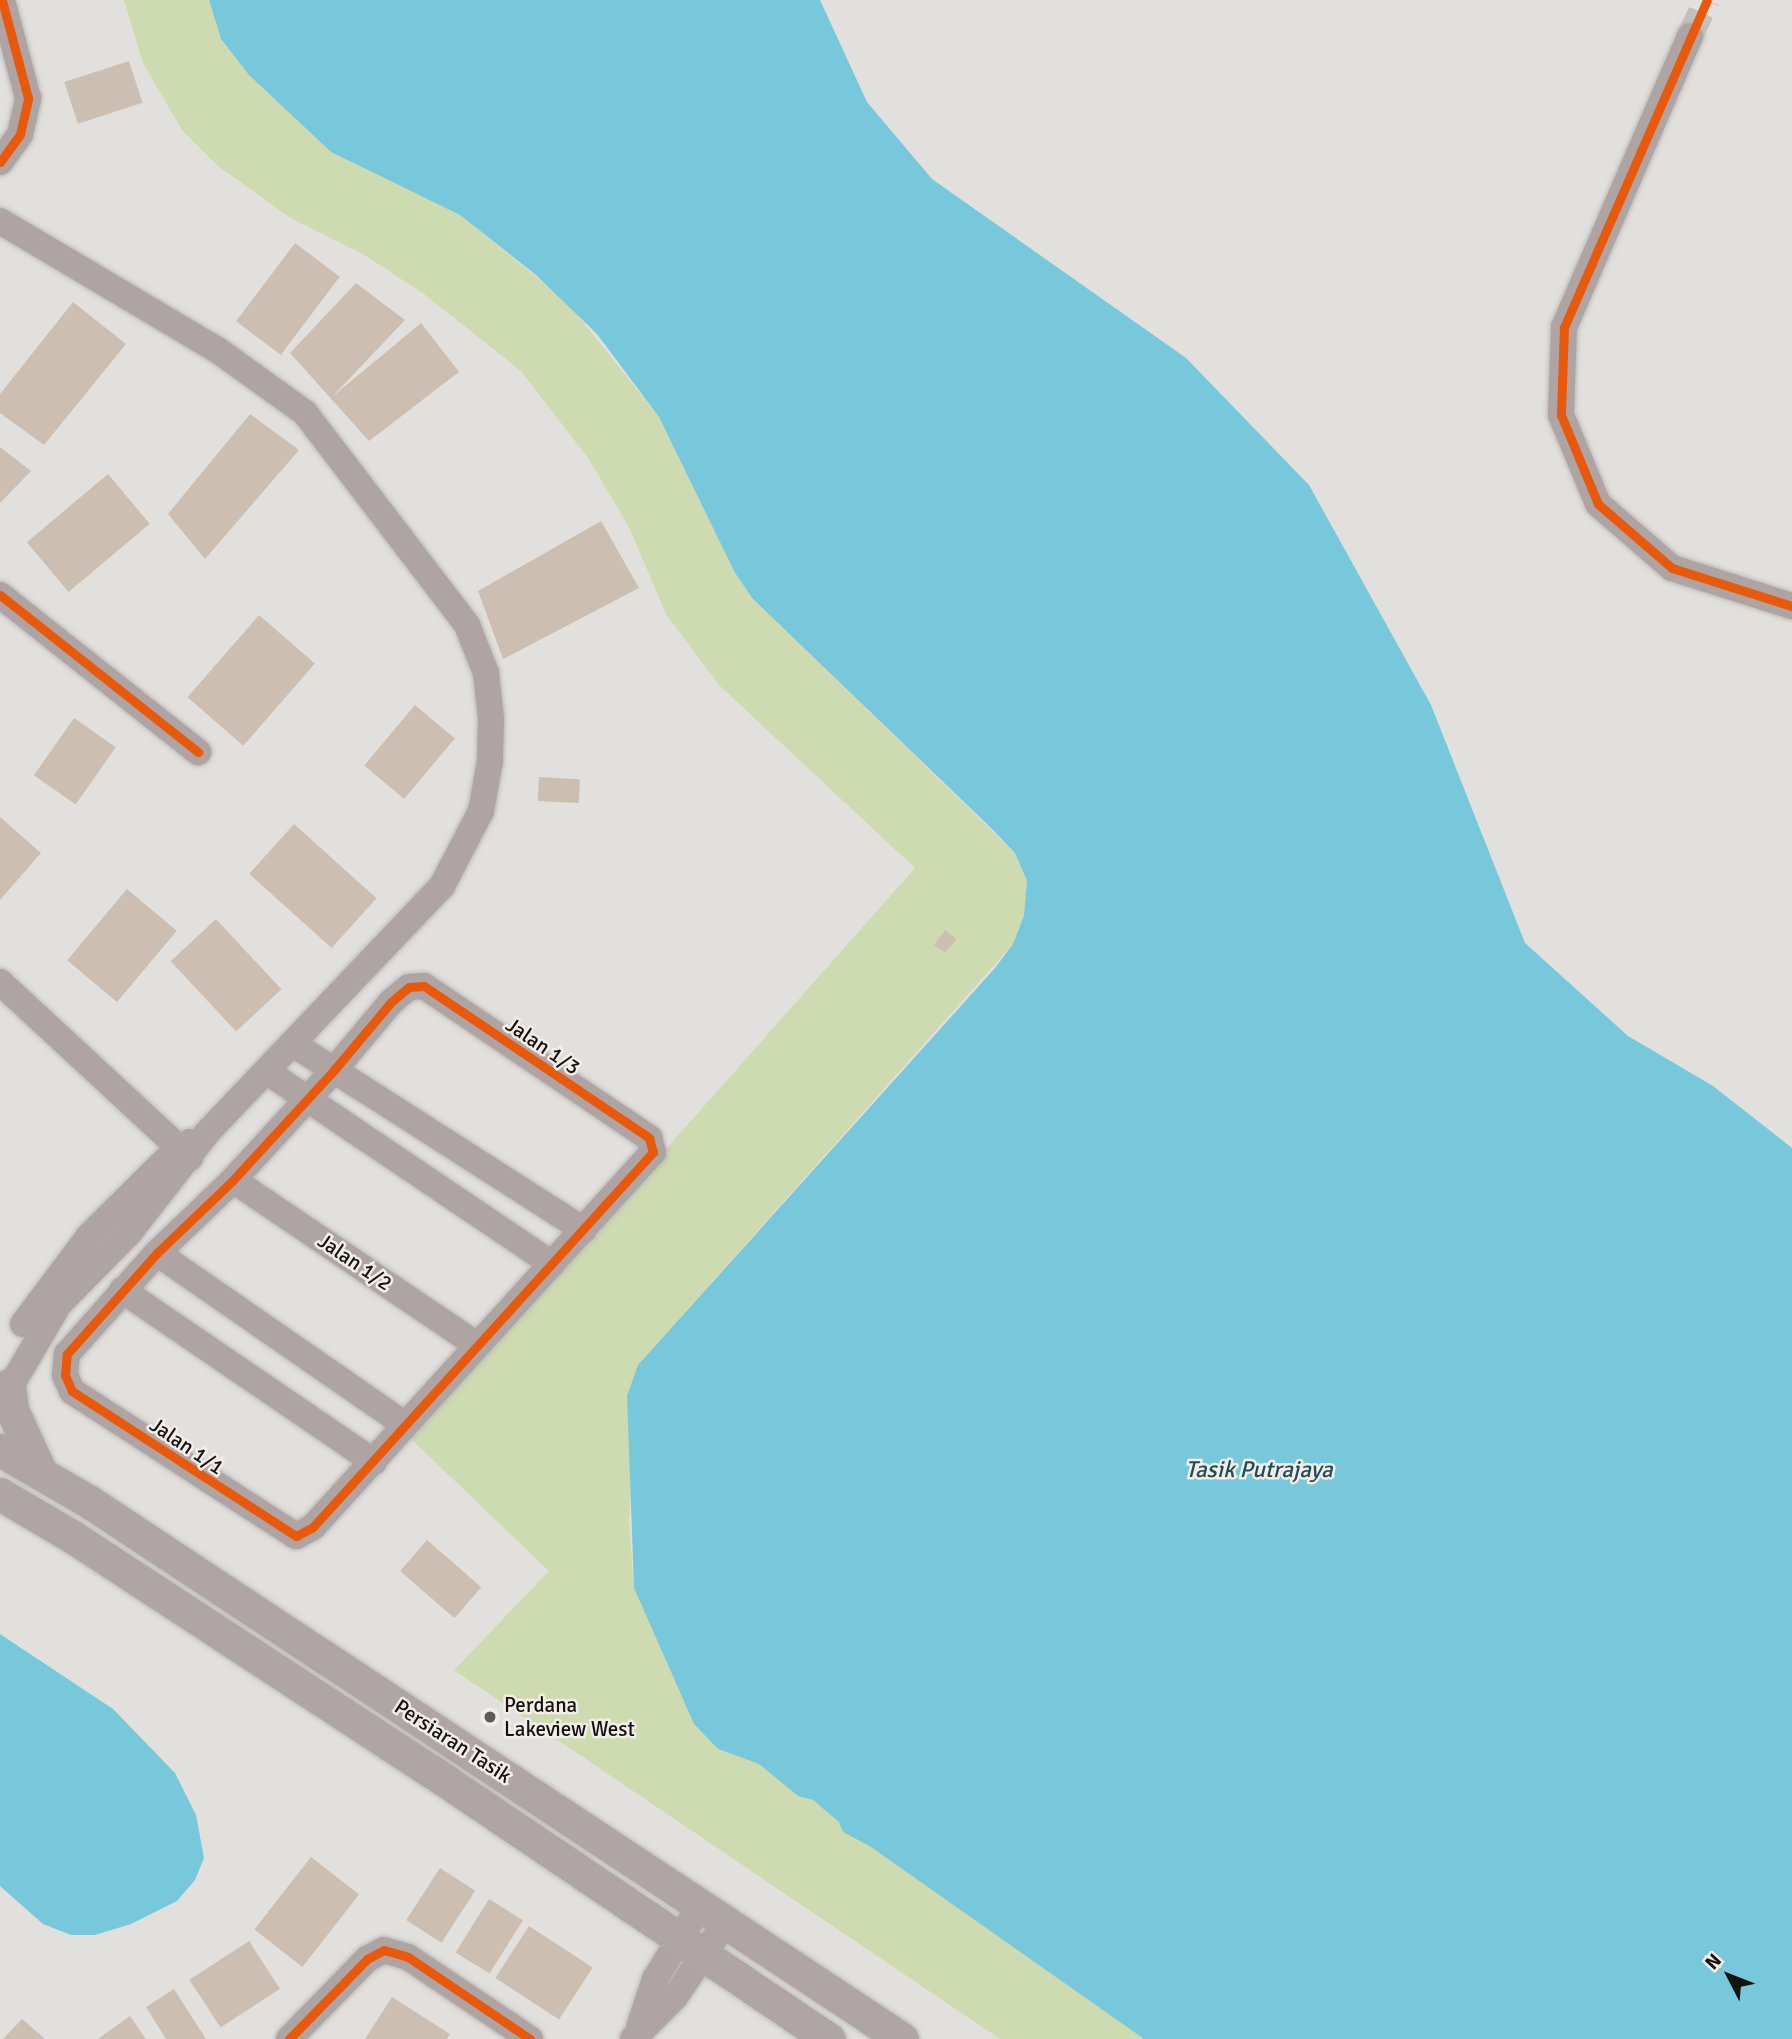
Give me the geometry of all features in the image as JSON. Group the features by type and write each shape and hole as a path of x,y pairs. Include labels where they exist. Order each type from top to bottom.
{"main road":[{"path":"3,1386 40,1471"},
{"name":"Persiaran Tasik","path":"0,1450 40,1471 714,1912 902,2039"},
{"name":"Persiaran Tasik","path":"0,1494 159,1593 829,2039"}],"street":[{"path":"0,162 20,134 28,99 2,0"},
{"path":"1690,36 1564,327 1561,415 1598,504 1672,568 1792,606"},
{"path":"0,221 216,349 305,413 440,584 467,625 486,673 490,761 481,811 462,853 410,925 207,1133 184,1153 146,1196 89,1236 34,1322 3,1386"},
{"path":"2,602 198,752"},
{"path":"0,982 184,1153"},
{"name":"Jalan 1/3","path":"334,1070 400,993 424,986 654,1144 649,1160 584,1230"},
{"path":"293,1044 334,1070 584,1230 404,1423 374,1462 122,1290 233,1180 334,1070"},
{"path":"266,1071 552,1264"},
{"name":"Jalan 1/2","path":"233,1180 477,1345"},
{"path":"157,1253 404,1423"},
{"name":"Jalan 1/1","path":"122,1290 66,1354 65,1375 72,1391 296,1536 313,1527 374,1462"},
{"path":"635,2036 675,1997 690,1946 714,1912"},
{"path":"289,2039 367,1959 384,1950 408,1956 530,2039"}],"green space":[{"path":"124,0 209,0 221,39 249,75 331,152 460,215 567,302 659,417 735,573 753,599 1015,853 1027,882 1024,914 1013,944 638,1365 629,1520 634,1588 694,1724 718,1749 759,1764 798,1796 813,1800 840,1822 844,1832 871,1847 1144,2039 1000,2039 454,1670 549,1571 410,1438 915,868 719,685 666,614 629,527 588,458 521,371 424,294 363,254 289,217 218,166 182,130 143,63"}],"water":[{"name":"Tasik Putrajaya","path":"209,0 820,0 867,102 932,179 1186,358 1309,485 1431,705 1525,943 1628,1036 1713,1086 1792,1148 1792,2039 1144,2039 871,1847 843,1832 839,1822 813,1800 798,1796 759,1764 718,1749 694,1724 634,1588 627,1396 638,1365 995,968 1013,944 1024,915 1027,881 1015,853 992,829 753,599 735,573 659,417 597,334 536,275 460,215 331,152 249,75 221,39"},
{"path":"0,1634 113,1709 175,1773 196,1815 204,1858 195,1880 177,1901 131,1924 95,1935 71,1935 43,1924 0,1886"}],"building":[{"path":"129,61 143,103 78,124 64,82"},
{"path":"295,243 340,277 281,355 236,321"},
{"path":"356,283 405,320 333,396 421,323 459,372 369,441 290,353"},
{"path":"73,302 126,344 44,445 0,413 0,394"},
{"path":"250,414 299,450 205,559 168,514"},
{"path":"0,447 31,471 0,503"},
{"path":"108,474 150,524 69,592 27,542"},
{"path":"601,521 639,588 503,659 478,591"},
{"path":"259,615 315,664 243,746 187,697"},
{"path":"415,705 455,738 404,799 364,766"},
{"path":"74,718 116,747 76,805 34,775"},
{"path":"539,777 580,779 579,803 538,801"},
{"path":"0,817 41,853 0,900"},
{"path":"294,824 376,898 332,948 249,874"},
{"path":"127,889 177,931 117,1002 67,960"},
{"path":"216,919 281,989 236,1031 171,961"},
{"path":"945,930 957,939 945,952 934,945"},
{"path":"427,1540 481,1587 454,1618 400,1571"},
{"path":"311,1857 359,1895 302,1967 254,1929"},
{"path":"440,1868 475,1891 441,1943 406,1920"},
{"path":"489,1899 523,1920 490,1974 456,1952"},
{"path":"529,1926 593,1967 559,2019 495,1978"},
{"path":"249,1941 280,1989 220,2027 189,1980"},
{"path":"174,1989 206,2039 166,2039 146,2007"},
{"path":"392,1997 450,2034 447,2039 365,2039"},
{"path":"130,2016 146,2039 98,2039"},
{"path":"22,2019 45,2039 3,2039"}],"tunnel":[{"path":"1690,36 1707,0"}],"cycle path":[{"path":"0,162 20,134 28,98 2,0"},
{"path":"1707,0 1564,327 1561,415 1598,504 1672,568 1792,606"},
{"path":"0,595 198,752"},
{"path":"424,986 649,1138 653,1152 313,1527 296,1536 72,1391 65,1375 67,1354 157,1253 233,1180 334,1070 391,1002 409,987 424,986"},
{"path":"289,2039 367,1959 384,1950 408,1957 530,2039"}],"place":[{"name":"Perdana Lakeview West","path":"490,1717"}]}
